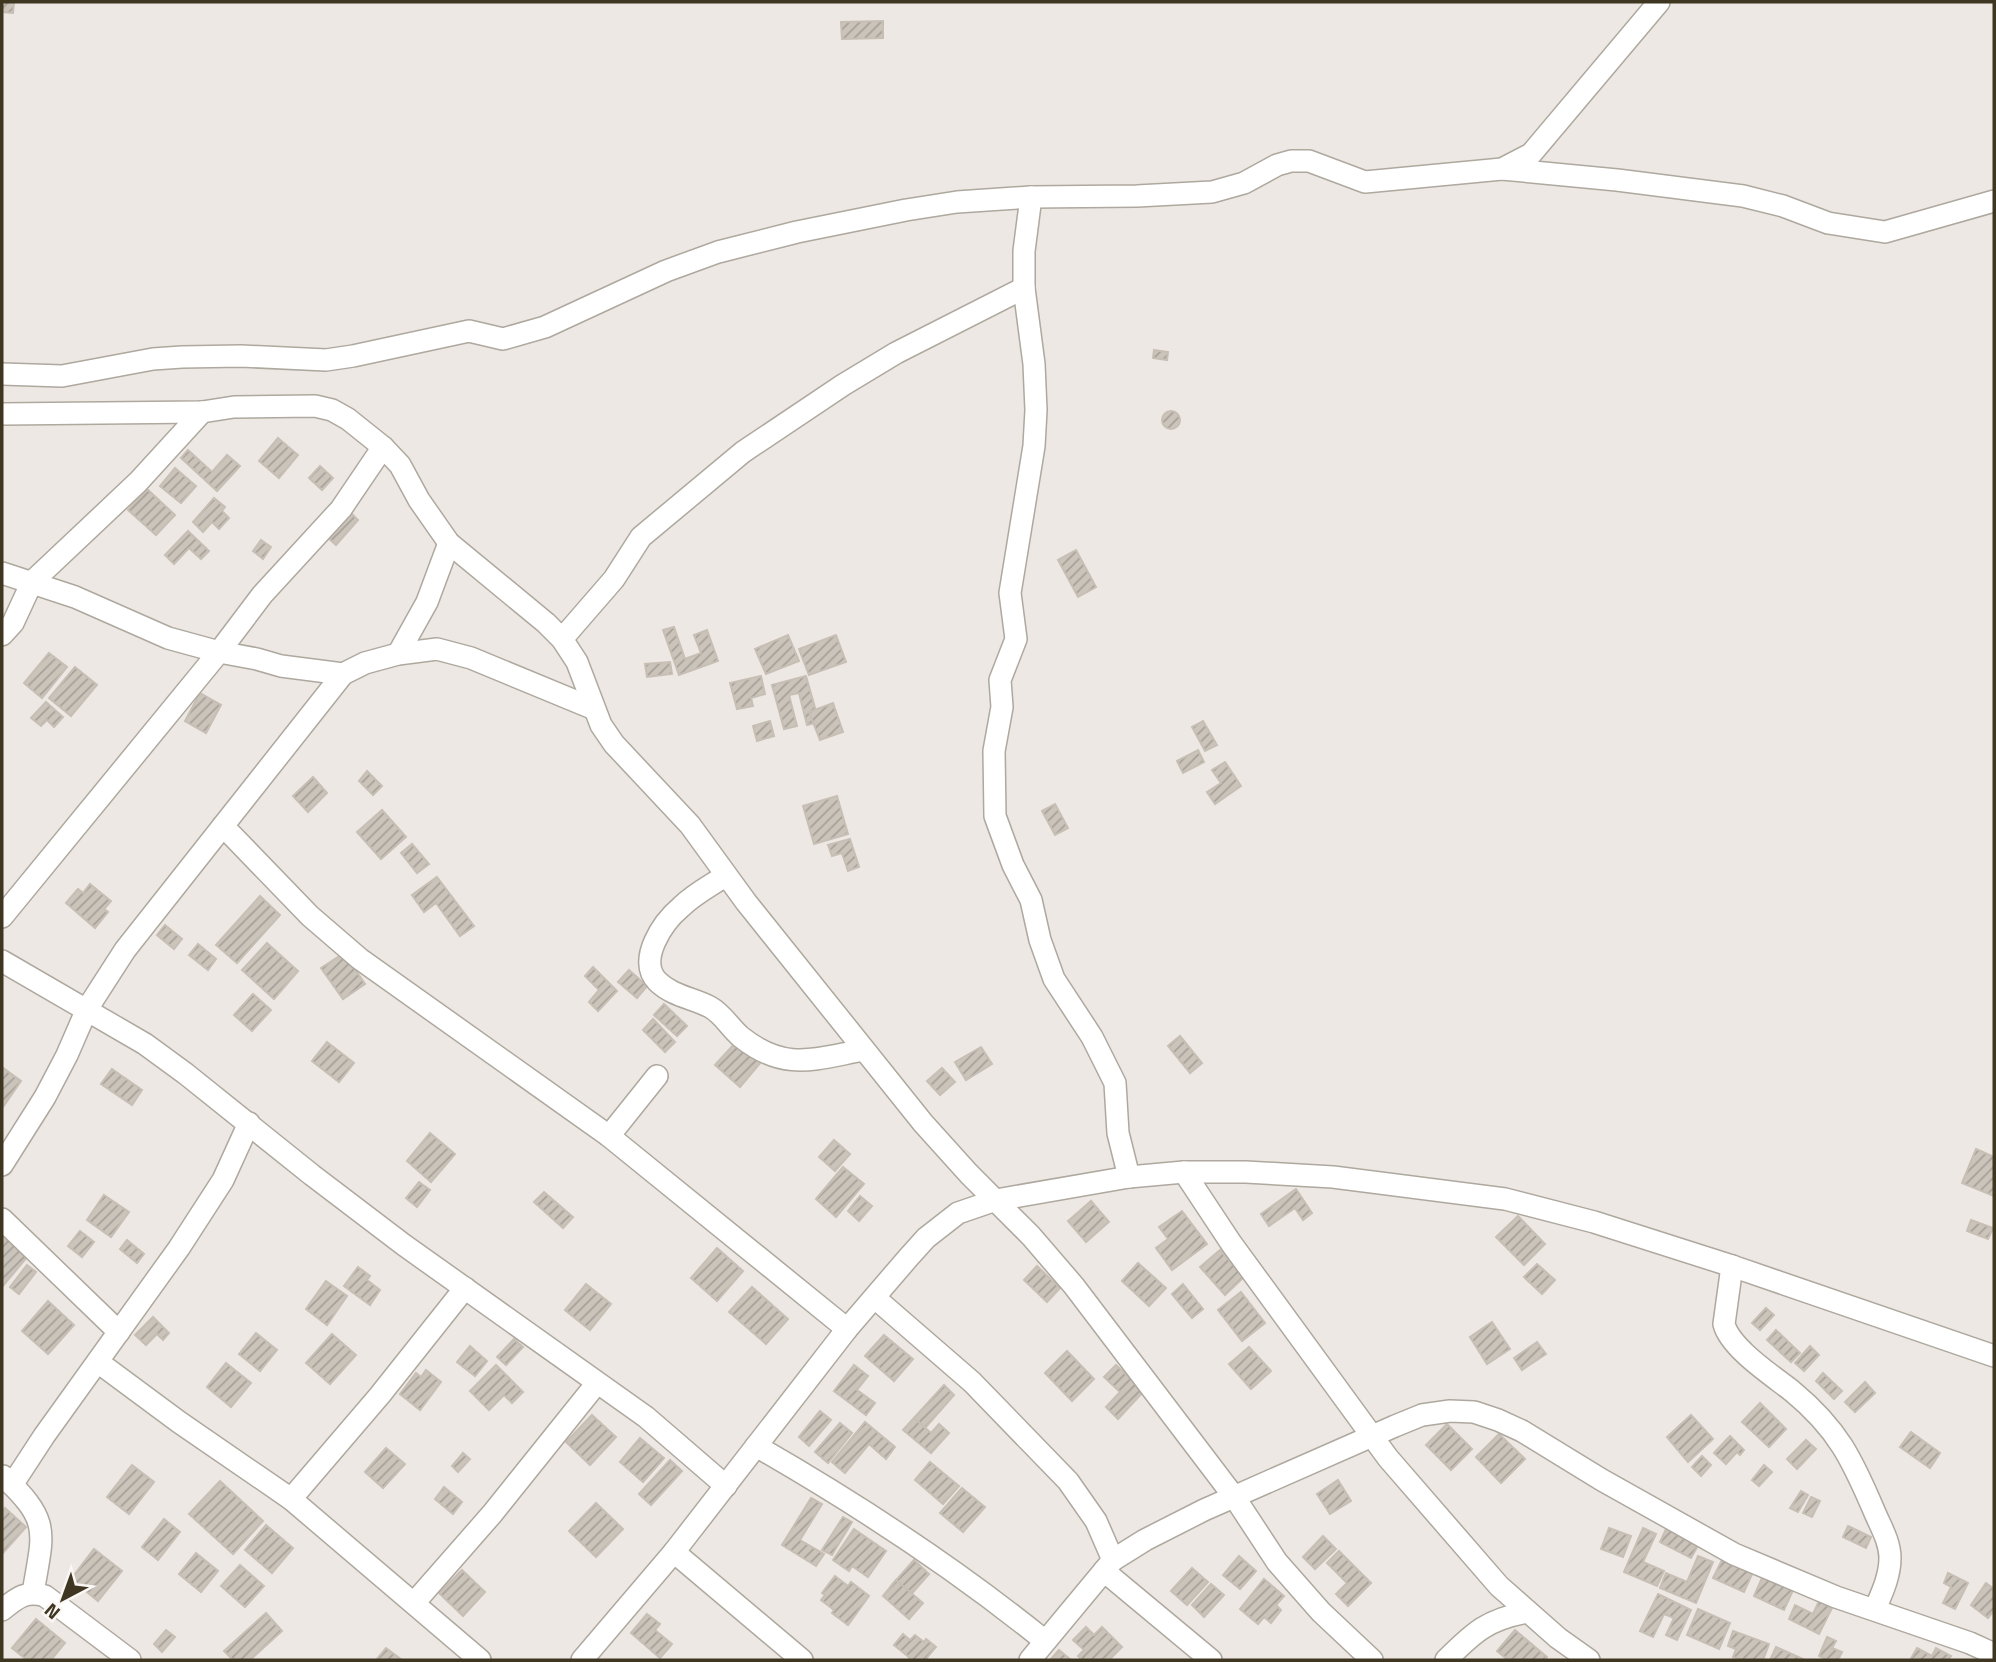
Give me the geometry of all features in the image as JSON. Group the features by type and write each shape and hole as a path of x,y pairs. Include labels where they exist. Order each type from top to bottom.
{"street":[{"path":"1502,169 1531,153 1659,2"},
{"path":"2,374 62,376 153,359 182,357 240,356 327,360 462,332 484,333 503,339 545,327 666,271 718,252 797,232 957,202 1212,192 1244,183 1291,160 1309,161 1365,183 1502,169 1617,180 1743,196 1783,206 1828,223 1885,232 1994,201"},
{"path":"1031,197 1024,251 1024,288 1033,354 1034,446 1010,593 1016,639 1000,680 1002,707 994,751 995,816 1013,865 1031,900 1040,940 1054,979 1093,1037 1115,1083 1118,1133 1129,1177"},
{"path":"562,639 614,579 641,537 743,452 896,353 1024,288"},
{"path":"2,414 202,411 234,407 315,406 332,410 348,419 383,447 400,465 419,500 449,543 546,622 562,639 577,662 592,708 614,744 690,825 725,876 931,1132 1074,1286 1234,1498 1277,1562 1321,1612 1372,1660"},
{"path":"2,635 13,623 32,582 121,499 202,411"},
{"path":"2,918 219,652 262,595 341,509 383,447"},
{"path":"398,654 428,602 449,543"},
{"path":"2,573 32,582 168,638 281,666 343,674"},
{"path":"2,1165 67,1055 86,1009 125,950 343,674 365,663 398,654 437,649 471,658 592,708"},
{"path":"223,825 310,916 360,959 609,1136 847,1329"},
{"path":"725,876 680,907 670,920 649,958 650,970 654,976 675,993 710,1007 722,1015 745,1040 779,1057 799,1062 864,1050"},
{"path":"2,961 145,1044 351,1205 646,1417 726,1486"},
{"path":"609,1136 657,1076"},
{"path":"33,1593 43,1533 31,1505 7,1480 40,1442 166,1266 223,1180 249,1123"},
{"path":"1184,1172 1231,1244 1371,1436 1499,1586 1589,1660"},
{"path":"582,1660 674,1552 847,1329 917,1248 942,1223 958,1213 996,1200 1129,1177 1184,1172 1333,1177 1505,1199 1572,1215 1732,1266 1994,1356"},
{"path":"2,1219 119,1332"},
{"path":"1732,1266 1724,1324 1726,1332 1748,1356 1809,1406 1830,1427 1849,1455 1888,1544 1890,1567 1875,1609"},
{"path":"291,1499 380,1395 465,1288"},
{"path":"875,1298 972,1382 1068,1480 1096,1521 1109,1565 1211,1660"},
{"path":"98,1362 291,1499 480,1660"},
{"path":"414,1602 492,1514 597,1383"},
{"path":"1030,1660 1109,1565 1145,1540 1204,1510 1371,1436 1422,1415 1450,1411 1474,1412 1522,1430 1602,1480 1734,1554 1836,1597 1970,1643 1994,1654"},
{"path":"756,1446 947,1567 1045,1641"},
{"path":"674,1552 802,1660"},
{"path":"2,1610 21,1597 33,1593 45,1596 130,1660"},
{"path":"1446,1660 1489,1623 1498,1618 1528,1612"}],"building":[{"path":"2,2 14,2 13,13 2,12"},
{"path":"883,21 883,38 842,39 841,22"},
{"path":"1154,350 1168,352 1167,360 1153,358"},
{"path":"1171,411 1177,414 1180,420 1177,426 1171,429 1165,426 1162,420 1165,414"},
{"path":"278,438 298,455 279,478 259,461"},
{"path":"188,450 212,472 227,455 240,466 217,491 181,458"},
{"path":"320,466 333,478 322,490 309,478"},
{"path":"175,468 196,486 181,503 160,486"},
{"path":"147,489 175,515 156,535 128,510"},
{"path":"214,498 225,507 222,511 229,518 219,529 212,522 203,532 193,522"},
{"path":"350,512 358,520 336,545 327,537"},
{"path":"188,531 209,551 201,559 189,548 174,564 165,555"},
{"path":"261,540 271,547 263,559 253,551"},
{"path":"1076,550 1096,587 1078,597 1058,560"},
{"path":"674,627 685,659 701,653 694,635 707,630 718,661 679,675 663,630"},
{"path":"788,635 799,661 766,674 755,649"},
{"path":"836,635 846,662 809,675 799,649"},
{"path":"49,653 67,667 42,698 24,683"},
{"path":"670,662 672,674 647,677 645,664"},
{"path":"75,667 97,685 71,716 49,698"},
{"path":"761,676 765,694 751,698 753,706 737,709 730,683"},
{"path":"806,676 819,722 807,725 799,693 789,695 797,726 784,729 772,685"},
{"path":"200,693 221,705 206,733 185,721"},
{"path":"46,702 63,717 54,727 47,720 41,726 31,718"},
{"path":"833,703 843,732 820,740 809,712"},
{"path":"770,721 774,736 757,741 753,726"},
{"path":"1203,721 1217,745 1205,751 1192,727"},
{"path":"1198,750 1204,762 1183,773 1177,761"},
{"path":"1225,762 1241,786 1215,804 1207,792 1221,783 1212,770"},
{"path":"367,771 382,786 373,795 359,781"},
{"path":"313,777 327,793 308,812 293,796"},
{"path":"837,796 848,834 814,844 803,806"},
{"path":"1055,804 1068,828 1055,835 1042,811"},
{"path":"382,810 406,837 381,859 357,832"},
{"path":"850,839 859,867 848,871 842,853 832,856 828,845"},
{"path":"412,844 429,864 417,873 401,853"},
{"path":"437,877 474,926 460,936 436,903 424,912 412,895"},
{"path":"90,884 111,901 104,909 108,912 95,928 66,903 78,889 83,893"},
{"path":"260,896 280,915 237,963 216,945"},
{"path":"165,925 182,939 174,949 157,935"},
{"path":"267,943 298,971 274,999 242,970"},
{"path":"198,944 216,959 208,970 189,955"},
{"path":"344,953 365,984 343,999 321,968"},
{"path":"593,967 617,991 598,1011 589,1002 599,990 585,976"},
{"path":"629,970 647,986 637,998 618,982"},
{"path":"253,994 271,1010 252,1031 234,1015"},
{"path":"664,1004 687,1026 677,1036 654,1015"},
{"path":"653,1019 675,1042 665,1052 643,1030"},
{"path":"1180,1036 1202,1063 1190,1073 1168,1046"},
{"path":"737,1041 761,1062 740,1087 715,1065"},
{"path":"327,1042 354,1063 339,1082 312,1061"},
{"path":"981,1047 992,1064 966,1080 955,1062"},
{"path":"2,1067 21,1081 3,1107 2,1106"},
{"path":"942,1068 955,1082 940,1095 927,1081"},
{"path":"112,1069 142,1090 132,1105 101,1084"},
{"path":"430,1133 455,1154 431,1182 407,1161"},
{"path":"834,1140 850,1154 835,1171 819,1157"},
{"path":"1976,1149 1994,1157 1994,1196 1962,1183"},
{"path":"843,1167 864,1184 836,1217 816,1199"},
{"path":"419,1182 430,1190 417,1207 406,1198"},
{"path":"1296,1189 1312,1213 1303,1220 1295,1208 1269,1226 1261,1214"},
{"path":"544,1192 573,1217 563,1228 534,1202"},
{"path":"104,1195 129,1212 111,1237 87,1220"},
{"path":"860,1196 872,1206 859,1221 848,1211"},
{"path":"1091,1201 1109,1222 1086,1242 1068,1221"},
{"path":"1182,1211 1207,1244 1172,1270 1156,1248 1168,1239 1159,1227"},
{"path":"1518,1216 1545,1244 1524,1265 1496,1237"},
{"path":"1971,1220 1993,1228 1988,1239 1967,1231"},
{"path":"80,1231 94,1242 82,1257 68,1246"},
{"path":"4,1236 28,1256 2,1287 2,1239"},
{"path":"127,1240 144,1254 137,1263 120,1249"},
{"path":"717,1248 743,1271 717,1301 691,1278"},
{"path":"1220,1250 1244,1277 1225,1295 1200,1267"},
{"path":"1138,1263 1166,1288 1149,1306 1122,1281"},
{"path":"1537,1264 1555,1280 1542,1294 1524,1277"},
{"path":"27,1265 36,1272 19,1294 10,1287"},
{"path":"1037,1266 1060,1288 1047,1302 1024,1280"},
{"path":"358,1267 370,1276 367,1280 380,1290 370,1305 344,1286"},
{"path":"326,1281 347,1296 327,1325 306,1309"},
{"path":"586,1284 611,1304 590,1330 565,1310"},
{"path":"1183,1284 1203,1309 1192,1318 1172,1294"},
{"path":"752,1287 788,1319 766,1344 729,1312"},
{"path":"1241,1292 1265,1323 1242,1341 1218,1310"},
{"path":"48,1301 74,1325 48,1354 22,1331"},
{"path":"1766,1308 1774,1315 1760,1330 1752,1323"},
{"path":"153,1317 169,1333 163,1340 157,1334 146,1345 135,1335"},
{"path":"1492,1322 1510,1349 1487,1364 1470,1337"},
{"path":"1776,1330 1800,1353 1791,1362 1767,1340"},
{"path":"256,1333 277,1350 260,1371 239,1354"},
{"path":"332,1334 356,1355 330,1384 306,1363"},
{"path":"884,1335 913,1359 894,1381 865,1356"},
{"path":"514,1339 523,1347 506,1365 497,1357"},
{"path":"1537,1342 1546,1354 1522,1370 1514,1358"},
{"path":"470,1346 487,1361 475,1376 457,1362"},
{"path":"1810,1346 1819,1355 1804,1371 1795,1363"},
{"path":"1249,1347 1271,1371 1251,1389 1229,1364"},
{"path":"1067,1351 1094,1379 1072,1401 1045,1373"},
{"path":"226,1363 251,1383 231,1407 207,1387"},
{"path":"496,1365 523,1392 512,1403 504,1395 489,1410 470,1391"},
{"path":"854,1365 868,1376 857,1390 875,1403 866,1415 834,1391"},
{"path":"1116,1365 1144,1391 1118,1419 1106,1407 1120,1392 1104,1377"},
{"path":"426,1370 441,1382 420,1410 400,1394 416,1373 421,1377"},
{"path":"1823,1373 1842,1391 1834,1399 1816,1381"},
{"path":"1865,1382 1875,1393 1855,1412 1845,1402"},
{"path":"944,1385 954,1395 925,1428 914,1418"},
{"path":"1760,1403 1786,1429 1769,1447 1742,1422"},
{"path":"820,1411 831,1420 809,1446 799,1437"},
{"path":"592,1415 616,1437 590,1465 566,1442"},
{"path":"1691,1415 1713,1439 1688,1462 1667,1437"},
{"path":"914,1418 931,1433 939,1424 949,1433 931,1453 903,1430"},
{"path":"865,1422 895,1447 886,1459 869,1444 845,1473 832,1462"},
{"path":"840,1423 852,1433 828,1463 815,1452"},
{"path":"1447,1424 1472,1449 1451,1470 1426,1445"},
{"path":"1911,1432 1940,1453 1930,1468 1900,1447"},
{"path":"1499,1434 1525,1459 1501,1483 1476,1457"},
{"path":"1730,1436 1744,1450 1740,1455 1737,1452 1726,1464 1714,1453"},
{"path":"640,1438 664,1458 643,1482 620,1462"},
{"path":"1806,1440 1816,1449 1797,1469 1787,1459"},
{"path":"386,1448 405,1464 383,1488 365,1472"},
{"path":"463,1453 470,1459 458,1472 452,1466"},
{"path":"1702,1456 1711,1465 1701,1476 1692,1467"},
{"path":"670,1460 682,1471 651,1505 639,1494"},
{"path":"930,1462 959,1486 943,1504 915,1480"},
{"path":"132,1465 154,1482 129,1514 107,1497"},
{"path":"1764,1465 1772,1472 1759,1486 1752,1480"},
{"path":"1338,1480 1351,1501 1330,1514 1317,1494"},
{"path":"220,1481 263,1521 233,1554 189,1514"},
{"path":"444,1487 462,1502 453,1514 435,1499"},
{"path":"962,1488 985,1507 963,1532 940,1513"},
{"path":"1801,1491 1808,1495 1798,1512 1790,1508"},
{"path":"1811,1497 1820,1501 1812,1517 1803,1513"},
{"path":"811,1498 822,1504 800,1540 824,1554 816,1566 782,1545"},
{"path":"596,1503 623,1529 596,1557 569,1531"},
{"path":"5,1508 26,1527 2,1554 2,1512"},
{"path":"843,1517 852,1522 832,1555 822,1550"},
{"path":"164,1519 180,1532 158,1560 142,1547"},
{"path":"266,1525 293,1548 272,1573 245,1550"},
{"path":"1848,1526 1871,1537 1866,1548 1843,1537"},
{"path":"1667,1527 1699,1544 1691,1558 1660,1542"},
{"path":"1609,1528 1631,1536 1623,1557 1601,1549"},
{"path":"1643,1528 1656,1534 1643,1562 1664,1571 1657,1586 1624,1572"},
{"path":"854,1529 886,1551 868,1577 852,1566 849,1571 833,1560"},
{"path":"1323,1536 1336,1549 1315,1569 1303,1557"},
{"path":"94,1549 122,1571 98,1601 71,1579"},
{"path":"1339,1551 1371,1583 1348,1606 1336,1594 1347,1583 1327,1563"},
{"path":"196,1553 218,1571 201,1592 179,1574"},
{"path":"1239,1556 1256,1571 1240,1589 1223,1575"},
{"path":"1698,1556 1713,1562 1696,1603 1660,1588 1666,1573 1687,1582"},
{"path":"1723,1558 1753,1572 1744,1592 1713,1578"},
{"path":"914,1560 929,1574 906,1600 891,1586"},
{"path":"240,1565 264,1586 245,1607 221,1586"},
{"path":"1192,1568 1208,1582 1187,1605 1171,1591"},
{"path":"462,1570 485,1592 463,1616 439,1593"},
{"path":"1765,1571 1795,1586 1784,1610 1754,1596"},
{"path":"1948,1573 1968,1583 1955,1609 1943,1603 1951,1587 1944,1583"},
{"path":"835,1576 848,1586 851,1582 869,1596 848,1625 821,1600 825,1595 822,1593"},
{"path":"1264,1579 1284,1596 1276,1605 1281,1610 1271,1623 1264,1617 1258,1624 1240,1609"},
{"path":"896,1580 923,1603 909,1619 883,1596"},
{"path":"1986,1583 1994,1589 1994,1610 1988,1618 1971,1605"},
{"path":"1211,1584 1224,1595 1204,1617 1192,1605"},
{"path":"1658,1594 1691,1610 1677,1640 1666,1635 1674,1618 1664,1614 1653,1637 1640,1631"},
{"path":"1819,1601 1832,1608 1819,1634 1789,1619 1795,1605 1813,1614"},
{"path":"1698,1609 1730,1623 1719,1649 1687,1635"},
{"path":"266,1613 282,1631 250,1660 233,1660 224,1651"},
{"path":"647,1614 660,1624 655,1630 672,1644 660,1658 631,1633"},
{"path":"36,1619 65,1643 51,1660 27,1660 12,1648"},
{"path":"1086,1627 1094,1635 1102,1627 1122,1647 1109,1660 1082,1660 1078,1656 1084,1650 1073,1640"},
{"path":"166,1630 175,1637 162,1652 154,1644"},
{"path":"1515,1630 1547,1657 1544,1660 1508,1660 1497,1651"},
{"path":"1733,1631 1769,1644 1763,1660 1733,1657 1736,1649 1728,1646"},
{"path":"903,1634 910,1640 915,1635 924,1642 926,1639 936,1647 925,1660 908,1660 910,1658 894,1645"},
{"path":"1827,1637 1836,1641 1832,1648 1842,1652 1838,1660 1819,1656"},
{"path":"1776,1647 1805,1660 1770,1660"},
{"path":"386,1648 402,1660 376,1660"},
{"path":"1917,1648 1932,1656 1936,1648 1951,1656 1948,1660 1910,1660"},
{"path":"1059,1650 1071,1660 1050,1660"}]}
